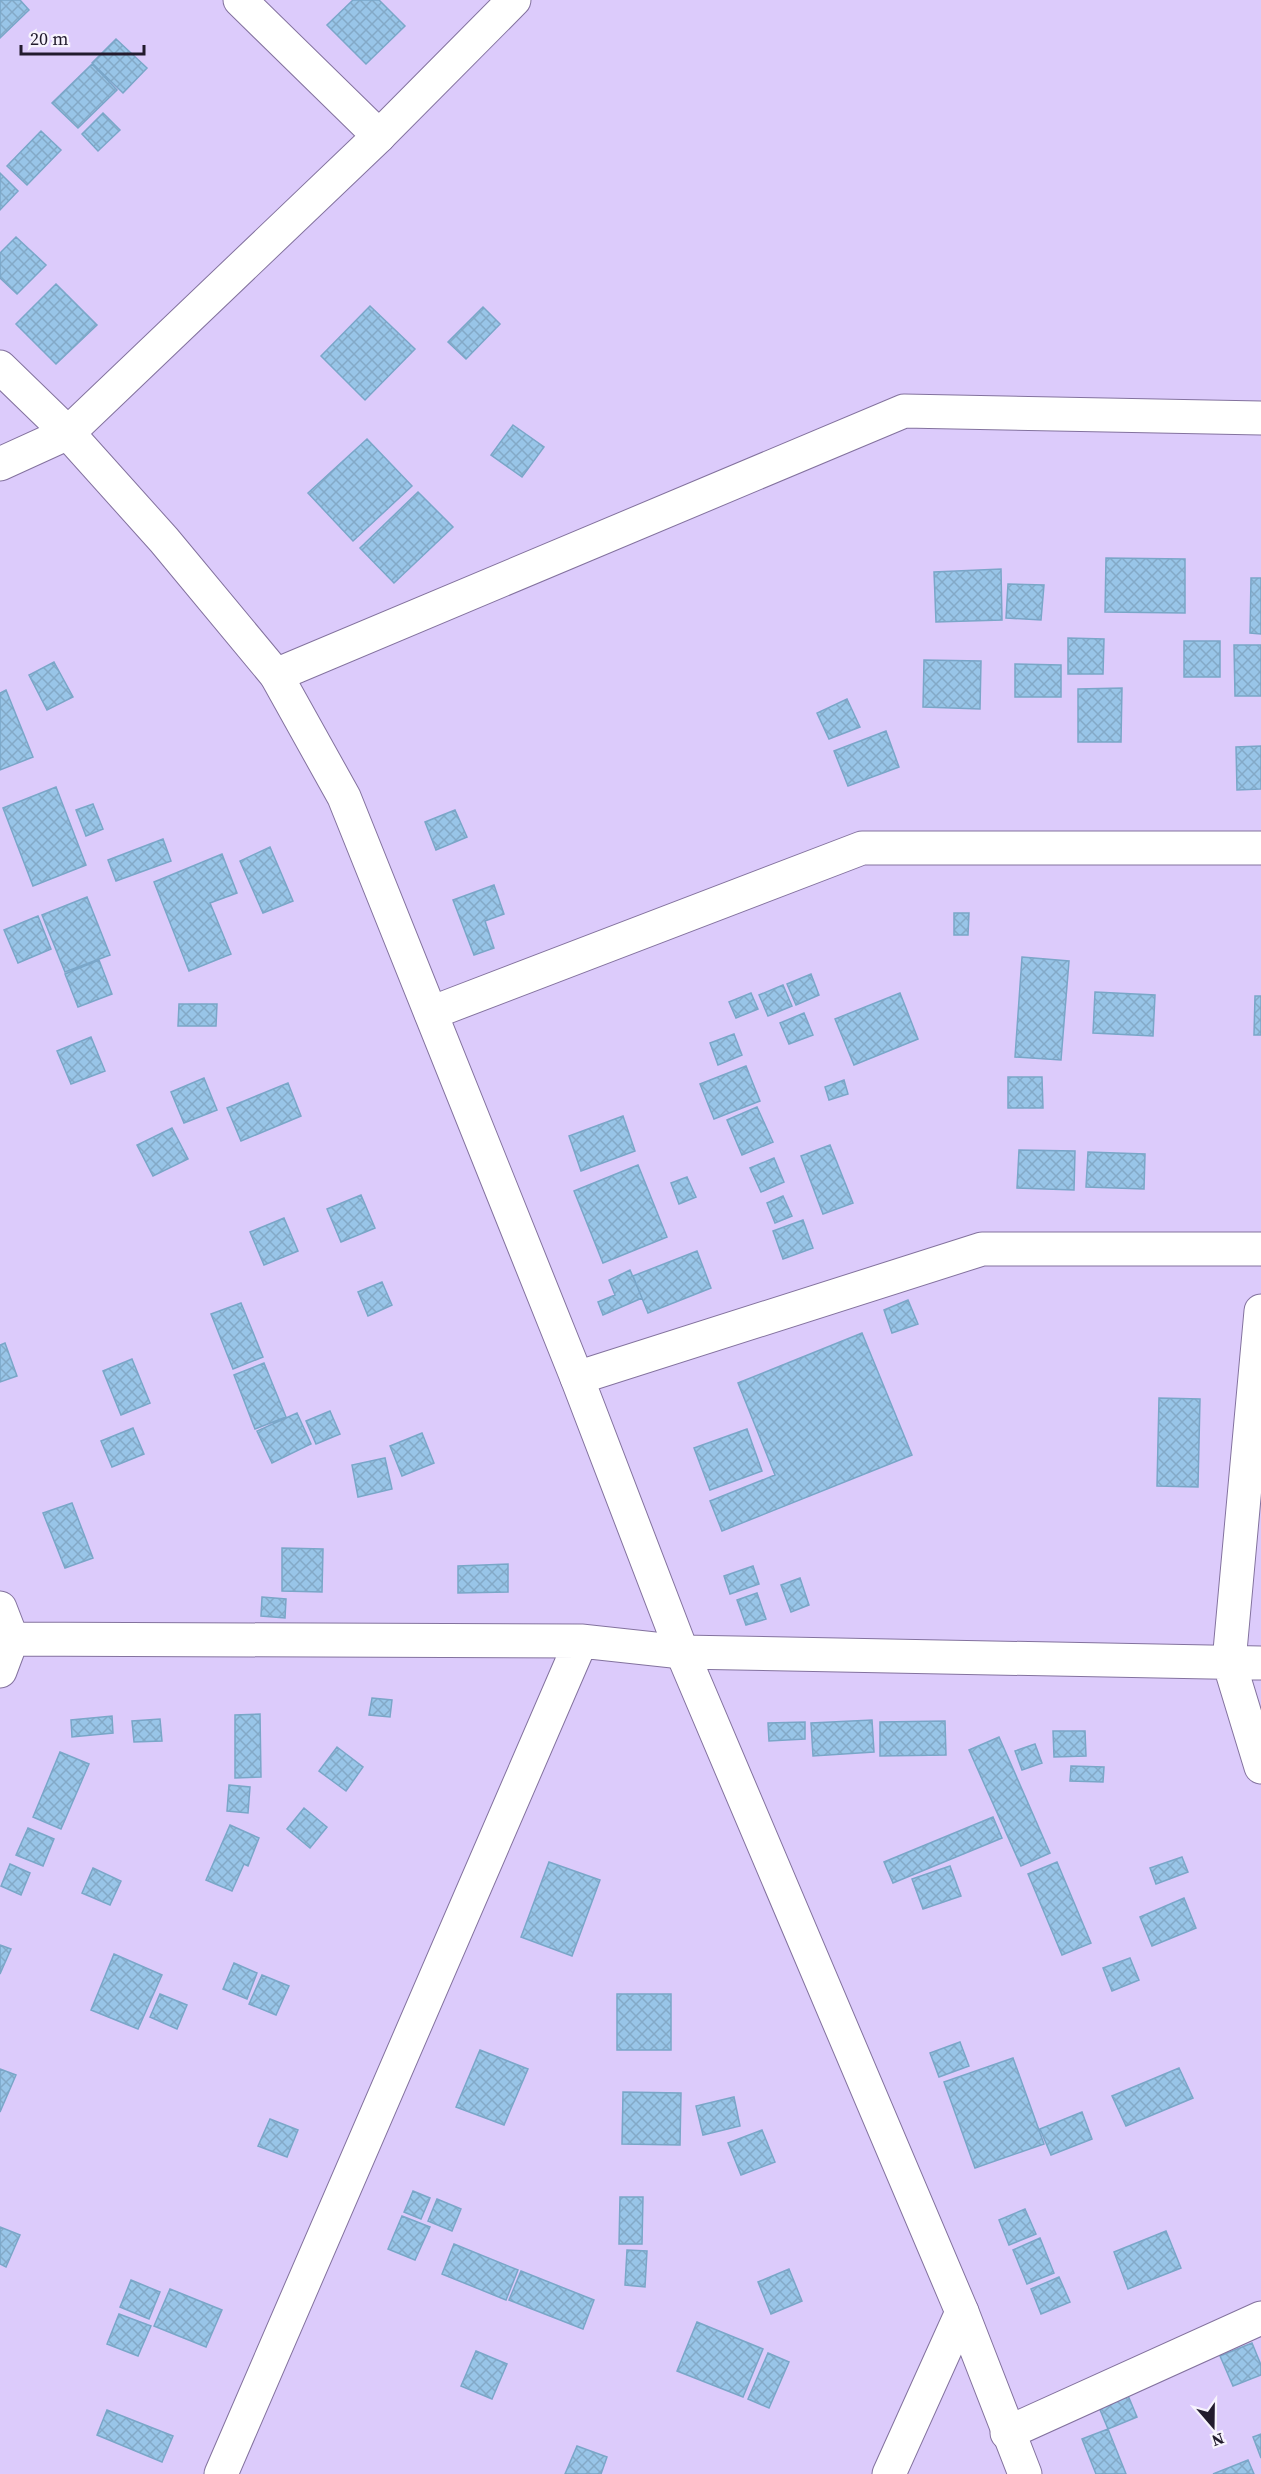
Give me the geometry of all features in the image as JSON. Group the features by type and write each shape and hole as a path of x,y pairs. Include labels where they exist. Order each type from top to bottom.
{"street":[{"path":"240,0 379,136"},
{"path":"0,464 68,433 379,136 514,0"},
{"path":"0,367 68,433 164,540 276,675 344,797 577,1378 682,1652 962,2312 1007,2433 1025,2474"},
{"path":"276,675 904,411 1261,418"},
{"path":"431,1013 862,848 1261,848"},
{"path":"577,1378 982,1248 1261,1249"},
{"path":"1261,1311 1229,1662 1261,1767"},
{"path":"0,1608 6,1639 0,1671"},
{"path":"6,1639 581,1641 682,1652 1261,1663"},
{"path":"221,2474 581,1641"},
{"path":"890,2474 962,2312"},
{"path":"1007,2433 1261,2318"}],"building":[{"path":"0,0 20,0 29,10 0,38"},
{"path":"353,0 379,0 405,26 366,64 327,25"},
{"path":"116,39 147,68 123,93 92,63"},
{"path":"92,64 117,90 78,128 52,103"},
{"path":"103,113 120,130 98,151 82,134"},
{"path":"41,131 61,150 27,185 7,166"},
{"path":"0,173 18,191 0,210"},
{"path":"16,237 46,265 17,294 0,278 0,253"},
{"path":"56,284 97,325 56,364 16,324"},
{"path":"370,306 415,349 365,400 321,356"},
{"path":"483,307 500,324 466,359 448,342"},
{"path":"513,425 544,447 522,477 491,455"},
{"path":"367,439 412,486 353,541 308,493"},
{"path":"418,492 453,527 394,583 360,548"},
{"path":"1106,558 1185,559 1185,613 1105,612"},
{"path":"1001,569 1002,620 936,622 934,572"},
{"path":"1251,578 1261,578 1261,634 1250,633"},
{"path":"1008,584 1044,585 1041,620 1006,618"},
{"path":"1068,638 1104,639 1103,674 1068,674"},
{"path":"1184,641 1220,641 1220,677 1184,677"},
{"path":"1234,645 1261,645 1261,696 1235,696"},
{"path":"924,660 981,661 980,709 923,707"},
{"path":"54,662 73,697 47,710 29,675"},
{"path":"1015,664 1061,665 1061,697 1015,697"},
{"path":"1122,688 1121,742 1078,742 1078,689"},
{"path":"6,690 33,757 0,770 0,693"},
{"path":"847,699 860,727 829,739 817,713"},
{"path":"886,731 899,767 848,786 834,751"},
{"path":"1261,746 1261,789 1237,790 1236,747"},
{"path":"56,787 86,865 33,886 3,808"},
{"path":"93,804 103,829 86,836 76,810"},
{"path":"455,810 467,837 436,850 425,822"},
{"path":"163,839 171,861 116,881 108,860"},
{"path":"270,847 293,901 263,913 240,861"},
{"path":"222,854 237,893 210,903 231,954 189,971 154,882"},
{"path":"494,885 504,914 485,921 494,948 474,955 453,900"},
{"path":"87,897 110,955 65,972 42,915"},
{"path":"954,913 969,913 968,935 954,935"},
{"path":"38,916 51,949 18,963 4,930"},
{"path":"1022,957 1069,961 1061,1060 1015,1057"},
{"path":"99,960 112,994 78,1007 65,974"},
{"path":"811,974 819,995 796,1005 787,984"},
{"path":"783,985 792,1006 768,1016 759,995"},
{"path":"1095,992 1155,995 1153,1036 1093,1033"},
{"path":"751,993 758,1009 736,1018 729,1002"},
{"path":"900,993 918,1039 854,1065 835,1019"},
{"path":"1255,996 1261,996 1261,1035 1254,1035"},
{"path":"179,1004 217,1004 216,1026 178,1026"},
{"path":"804,1013 813,1035 789,1044 780,1023"},
{"path":"734,1034 742,1055 718,1065 710,1043"},
{"path":"91,1037 105,1071 71,1084 57,1051"},
{"path":"746,1066 760,1101 714,1119 700,1084"},
{"path":"1008,1077 1042,1077 1043,1108 1008,1108"},
{"path":"204,1078 217,1110 184,1123 171,1092"},
{"path":"844,1080 848,1094 829,1100 825,1087"},
{"path":"288,1083 301,1116 241,1141 227,1108"},
{"path":"757,1107 773,1142 742,1155 727,1120"},
{"path":"623,1116 635,1151 581,1171 569,1136"},
{"path":"172,1128 188,1159 153,1176 137,1145"},
{"path":"830,1145 853,1203 823,1214 801,1156"},
{"path":"1019,1150 1075,1151 1074,1190 1017,1188"},
{"path":"1088,1152 1145,1154 1144,1189 1086,1187"},
{"path":"774,1158 784,1182 761,1192 750,1168"},
{"path":"638,1165 667,1237 603,1263 574,1191"},
{"path":"687,1177 696,1197 679,1204 671,1183"},
{"path":"361,1195 375,1228 341,1242 327,1209"},
{"path":"783,1196 792,1216 775,1223 767,1203"},
{"path":"284,1218 298,1251 264,1265 250,1232"},
{"path":"803,1220 813,1248 783,1259 773,1231"},
{"path":"697,1251 711,1288 648,1313 633,1276"},
{"path":"630,1270 642,1298 603,1315 598,1302 615,1295 609,1280"},
{"path":"382,1282 392,1305 368,1316 358,1292"},
{"path":"908,1300 918,1324 892,1333 884,1310"},
{"path":"241,1303 263,1357 233,1369 211,1314"},
{"path":"862,1333 912,1455 722,1531 710,1501 775,1475 738,1383"},
{"path":"5,1343 17,1376 0,1382 0,1345"},
{"path":"132,1359 150,1403 121,1415 103,1371"},
{"path":"264,1363 286,1417 255,1429 234,1375"},
{"path":"1159,1398 1200,1399 1198,1487 1157,1486"},
{"path":"330,1411 340,1434 316,1444 306,1421"},
{"path":"297,1413 311,1444 272,1463 257,1431"},
{"path":"133,1428 144,1454 112,1467 101,1441"},
{"path":"747,1429 762,1471 710,1490 694,1448"},
{"path":"422,1433 434,1463 402,1476 390,1446"},
{"path":"385,1458 392,1489 358,1497 352,1465"},
{"path":"72,1503 93,1558 65,1568 43,1513"},
{"path":"282,1548 323,1549 322,1592 282,1591"},
{"path":"508,1564 508,1592 458,1593 458,1566"},
{"path":"753,1566 759,1584 730,1594 724,1576"},
{"path":"800,1578 809,1605 791,1612 781,1585"},
{"path":"757,1593 766,1619 746,1625 737,1600"},
{"path":"262,1597 286,1599 285,1618 261,1616"},
{"path":"372,1698 392,1700 390,1717 369,1715"},
{"path":"260,1714 261,1777 235,1778 235,1715"},
{"path":"112,1716 113,1733 72,1737 71,1720"},
{"path":"160,1719 162,1741 134,1742 132,1721"},
{"path":"872,1720 874,1752 813,1756 811,1723"},
{"path":"945,1721 946,1755 880,1756 880,1722"},
{"path":"805,1722 805,1739 769,1741 768,1723"},
{"path":"1053,1731 1085,1731 1086,1756 1054,1757"},
{"path":"999,1737 1050,1853 1021,1866 969,1750"},
{"path":"1035,1744 1042,1763 1022,1770 1015,1751"},
{"path":"337,1747 363,1767 346,1791 319,1771"},
{"path":"60,1752 89,1764 61,1829 33,1817"},
{"path":"1071,1766 1104,1767 1103,1782 1070,1781"},
{"path":"229,1785 250,1787 248,1813 227,1811"},
{"path":"304,1808 327,1827 310,1848 287,1829"},
{"path":"993,1817 1002,1838 893,1883 884,1862"},
{"path":"230,1825 259,1838 248,1866 244,1864 232,1891 206,1880"},
{"path":"28,1828 54,1839 43,1866 16,1855"},
{"path":"1182,1857 1188,1872 1156,1884 1150,1868"},
{"path":"549,1862 600,1880 572,1956 521,1937"},
{"path":"1057,1862 1091,1943 1062,1955 1028,1874"},
{"path":"10,1864 30,1873 21,1895 1,1886"},
{"path":"950,1866 961,1896 923,1909 912,1879"},
{"path":"93,1868 121,1881 110,1905 82,1893"},
{"path":"1184,1898 1196,1928 1152,1946 1140,1917"},
{"path":"0,1945 11,1949 0,1974"},
{"path":"114,1954 162,1975 138,2029 91,2010"},
{"path":"1130,1958 1139,1980 1112,1991 1103,1968"},
{"path":"234,1963 257,1973 247,1999 223,1989"},
{"path":"262,1975 289,1986 276,2015 249,2004"},
{"path":"160,1994 187,2005 177,2029 150,2017"},
{"path":"617,1994 671,1994 671,2050 617,2050"},
{"path":"960,2042 969,2066 939,2077 930,2053"},
{"path":"480,2050 528,2069 504,2125 456,2107"},
{"path":"1013,2058 1044,2144 975,2168 944,2082"},
{"path":"1179,2068 1193,2098 1126,2126 1112,2096"},
{"path":"0,2069 16,2075 0,2112"},
{"path":"623,2092 681,2093 680,2145 622,2144"},
{"path":"734,2097 740,2126 703,2135 696,2106"},
{"path":"1082,2112 1092,2139 1051,2155 1040,2129"},
{"path":"270,2119 298,2130 287,2157 258,2146"},
{"path":"762,2130 775,2162 741,2175 728,2143"},
{"path":"413,2191 430,2198 421,2219 404,2212"},
{"path":"620,2197 643,2197 642,2244 619,2244"},
{"path":"437,2199 461,2209 452,2231 428,2221"},
{"path":"1025,2209 1036,2234 1009,2245 999,2220"},
{"path":"402,2216 430,2227 415,2260 388,2249"},
{"path":"0,2227 20,2235 6,2267 0,2264"},
{"path":"1166,2231 1181,2268 1128,2289 1114,2252"},
{"path":"1040,2238 1054,2273 1027,2284 1013,2250"},
{"path":"454,2244 518,2270 506,2300 442,2274"},
{"path":"627,2250 647,2251 645,2287 625,2285"},
{"path":"789,2269 802,2301 771,2314 758,2282"},
{"path":"521,2271 594,2300 583,2329 509,2300"},
{"path":"1059,2277 1070,2302 1041,2314 1031,2289"},
{"path":"131,2280 160,2292 149,2319 120,2307"},
{"path":"170,2289 222,2310 206,2347 154,2326"},
{"path":"119,2314 151,2326 138,2356 107,2344"},
{"path":"697,2322 763,2349 743,2397 677,2371"},
{"path":"1252,2343 1261,2365 1261,2375 1233,2386 1220,2356"},
{"path":"476,2351 507,2364 492,2399 461,2386"},
{"path":"768,2353 789,2362 769,2408 748,2399"},
{"path":"1127,2393 1137,2417 1108,2429 1098,2405"},
{"path":"107,2410 173,2436 162,2462 97,2435"},
{"path":"1108,2429 1126,2474 1096,2474 1082,2439"},
{"path":"1261,2434 1261,2458 1253,2437"},
{"path":"577,2446 607,2457 601,2474 565,2474"},
{"path":"1248,2460 1254,2474 1213,2474"}]}
